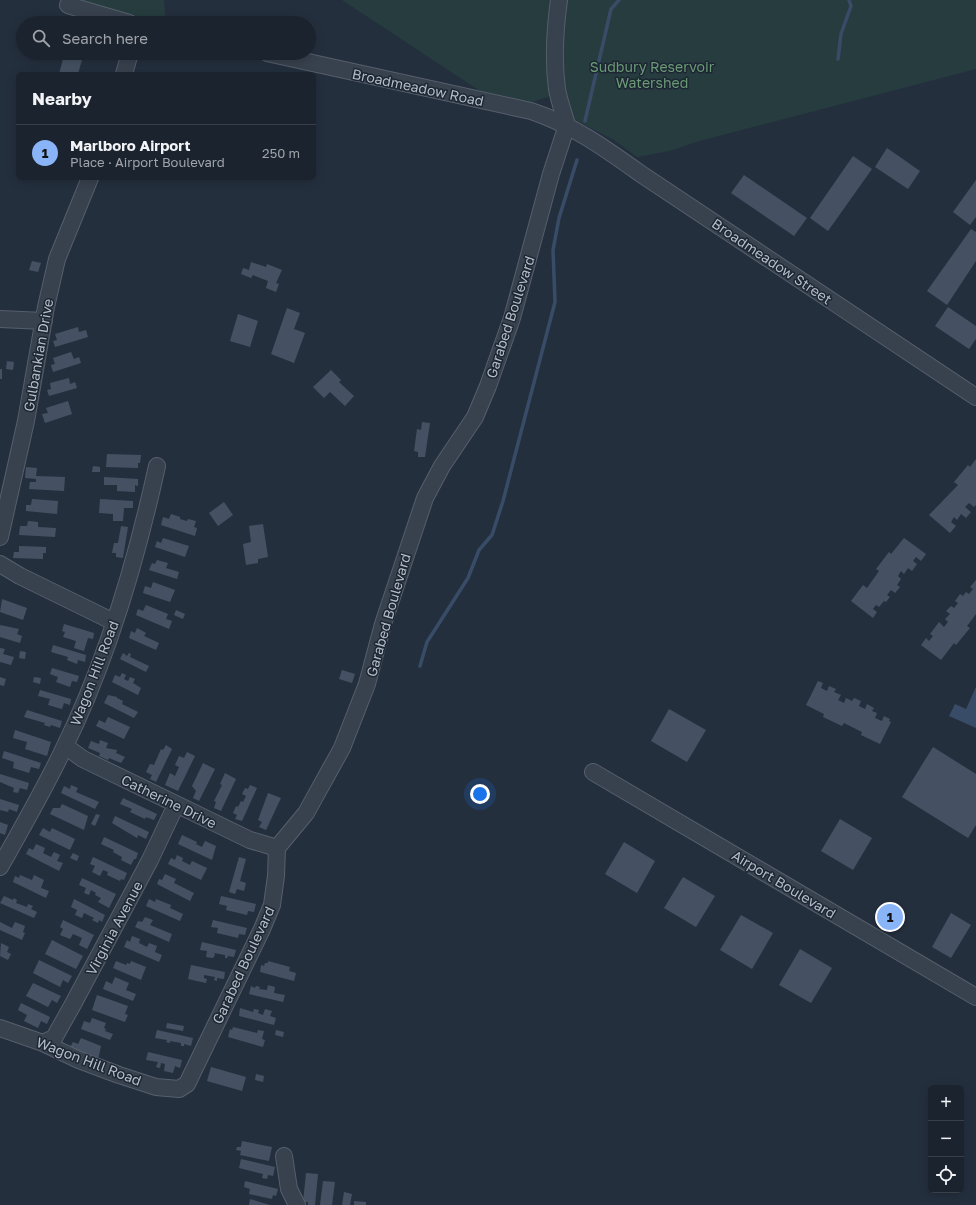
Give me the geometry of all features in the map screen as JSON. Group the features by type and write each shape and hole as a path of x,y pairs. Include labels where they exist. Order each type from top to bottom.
{"street":[{"path":"559,0 555,40 555,66 557,91 567,125"},
{"path":"68,5 106,16"},
{"path":"125,72 128,60"},
{"name":"Broadmeadow Road","path":"299,60 531,111 567,125"},
{"name":"Broadmeadow Street","path":"567,125 599,144 641,174 976,398"},
{"name":"Garabed Boulevard","path":"179,1089 187,1084 262,929 272,905 276,876 277,848 306,813 342,748 367,684 384,624 425,498 442,466 475,417 488,386 512,318 551,174 567,125"},
{"name":"Gulbankian Drive","path":"0,537 26,421 57,259 89,180"},
{"path":"0,319 44,322"},
{"name":"Wagon Hill Road","path":"0,867 65,746 94,678 114,622 135,554 157,466"},
{"path":"0,564 20,576 114,622"},
{"name":"Catherine Drive","path":"65,746 82,759 176,805 250,840 277,848"},
{"name":"Airport Boulevard","path":"593,772 976,997"},
{"name":"Virginia Avenue","path":"43,1043 54,1038 72,1006 150,860 176,805"},
{"name":"Wagon Hill Road","path":"0,1028 43,1043 79,1060 119,1075 156,1087 179,1089"},
{"path":"284,1156 289,1189 297,1205"}],"green space":[{"path":"70,0 164,0 165,16 130,16"},
{"name":"Sudbury Reservoir Watershed","path":"342,0 976,0 976,69 703,140 669,151 637,157 614,140 573,119 551,96 532,102 480,91"}],"water":[{"path":"976,687 976,728 949,716 955,704 966,709"}],"building":[{"path":"63,60 82,60 79,72 60,72"},
{"path":"887,148 920,171 908,189 875,167"},
{"path":"853,156 872,169 828,231 810,218"},
{"path":"744,175 807,218 794,236 731,193"},
{"path":"976,180 976,217 970,225 953,212"},
{"path":"971,229 976,232 976,261 947,305 927,291"},
{"path":"32,261 41,263 38,272 29,270"},
{"path":"251,262 266,267 267,264 282,270 276,283 279,284 276,292 266,288 268,281 253,275 251,278 241,274 243,268 249,270"},
{"path":"948,307 976,326 976,339 969,349 935,326"},
{"path":"287,308 300,313 294,329 305,333 294,363 271,354"},
{"path":"238,314 258,321 250,347 230,341"},
{"path":"78,327 79,332 86,330 88,337 55,347 53,341 57,340 55,334"},
{"path":"71,352 74,359 79,357 81,363 53,372 51,365 55,364 53,358"},
{"path":"7,361 14,362 13,370 6,369"},
{"path":"0,369 2,369 2,379 0,379"},
{"path":"331,370 341,380 339,382 354,396 345,406 330,392 324,398 313,387"},
{"path":"69,378 70,384 75,382 77,388 49,396 47,390 51,389 50,383"},
{"path":"68,401 72,414 45,423 42,414 48,413 46,408"},
{"path":"422,422 430,423 425,457 418,457 418,452 414,451 417,429 421,430"},
{"path":"107,454 141,455 140,463 138,463 138,468 106,467"},
{"path":"976,459 976,505 974,507 969,503 965,507 971,512 966,518 961,514 957,520 954,517 951,522 956,526 950,533 929,515 958,485 954,482 968,465 970,467"},
{"path":"93,466 100,467 100,472 92,472"},
{"path":"26,467 37,468 36,476 65,477 64,491 29,489 30,482 36,482 36,479 25,478"},
{"path":"104,477 138,479 138,486 135,485 135,492 117,491 117,485 104,485"},
{"path":"32,499 58,501 57,514 26,511 26,505 31,505"},
{"path":"100,499 133,501 133,508 124,508 123,521 113,521 113,514 99,513"},
{"path":"224,502 233,515 218,526 209,513"},
{"path":"171,514 187,521 188,519 196,521 194,527 197,528 195,536 161,525 163,517 169,519"},
{"path":"28,521 38,522 38,527 56,528 55,537 19,535 20,526 27,526"},
{"path":"263,524 268,557 258,559 258,563 246,565 243,544 251,542 249,526"},
{"path":"121,526 128,527 123,558 116,557 116,553 112,553 114,543 118,543"},
{"path":"163,538 189,546 185,557 155,547 157,541 161,543"},
{"path":"904,538 926,554 921,561 916,557 913,561 917,564 912,571 908,568 904,574 901,571 898,576 901,579 897,585 900,587 895,593 891,590 887,595 890,597 886,602 884,601 879,607 876,605 873,609 877,612 873,618 851,601 863,585 867,588 879,571 876,569 889,552 891,554"},
{"path":"19,546 46,547 46,553 43,553 43,559 13,558 14,552 19,552"},
{"path":"157,560 168,563 166,568 179,572 177,579 149,570 152,563 155,564"},
{"path":"976,580 976,614 967,626 970,628 956,645 954,643 941,660 921,645 926,638 929,641 933,636 930,634 939,622 944,627 948,622 945,619 950,614 946,611 951,606 954,608 958,603 955,601 960,594 963,596 966,592 969,594 973,589 970,587"},
{"path":"153,582 175,590 170,602 143,593 145,586 151,588"},
{"path":"2,599 27,608 23,620 0,612"},
{"path":"146,605 168,614 166,619 172,621 169,629 136,615 138,609 143,611"},
{"path":"176,610 185,614 183,619 174,615"},
{"path":"64,624 94,633 93,639 88,638 84,651 74,648 76,641 63,637 65,632 62,631"},
{"path":"0,625 19,629 17,634 22,636 20,643 0,637"},
{"path":"137,628 146,633 144,636 159,643 156,650 129,638 131,631 135,633"},
{"path":"53,645 86,655 85,662 78,660 77,664 67,660 68,657 51,652"},
{"path":"0,648 5,649 3,654 14,657 11,665 0,662"},
{"path":"20,651 26,652 25,659 19,658"},
{"path":"123,653 127,656 129,653 131,654 130,657 149,666 146,672 120,659"},
{"path":"52,668 79,676 77,682 72,681 70,687 56,682 58,677 50,674"},
{"path":"342,670 355,674 352,683 339,679"},
{"path":"122,673 126,675 124,679 128,681 130,677 135,679 133,683 141,688 138,695 112,682 115,675 120,677"},
{"path":"0,677 6,679 4,686 0,685"},
{"path":"34,677 41,678 40,684 33,682"},
{"path":"818,681 823,683 821,688 827,691 829,686 836,689 834,692 841,695 838,700 844,703 846,698 852,701 854,698 861,701 859,706 865,709 867,704 874,708 872,711 877,713 875,718 882,721 884,716 890,719 889,721 891,722 880,744 861,735 862,732 844,723 842,726 823,717 824,714 806,705"},
{"path":"40,690 71,699 70,705 64,703 62,709 48,705 50,699 38,696"},
{"path":"108,695 117,697 123,701 122,704 138,712 134,718 104,703"},
{"path":"669,709 706,730 687,762 651,741"},
{"path":"27,710 62,721 60,728 51,725 50,727 44,725 45,723 24,717"},
{"path":"108,717 130,727 124,739 96,726 99,720 105,723"},
{"path":"15,730 51,742 47,756 25,749 27,742 13,738"},
{"path":"100,740 108,743 106,748 117,750 116,753 125,757 121,763 99,756 100,753 88,748 91,741 99,744"},
{"path":"166,745 172,749 156,782 150,779 152,775 146,772 150,764 154,765 161,749 163,750"},
{"path":"933,747 976,774 976,825 968,838 902,797"},
{"path":"4,751 41,763 39,769 31,767 29,773 13,768 14,762 2,758"},
{"path":"187,752 195,756 178,791 165,785 170,773 175,776 179,767 175,765 179,756 184,758"},
{"path":"203,763 215,769 199,801 193,798 196,791 192,786"},
{"path":"225,773 236,779 221,811 214,808 216,802 214,801 222,785 220,784"},
{"path":"0,774 29,783 27,790 20,788 18,793 13,792 14,788 0,782"},
{"path":"71,785 78,788 76,792 99,802 95,809 61,793 64,786 70,789"},
{"path":"250,785 257,788 242,821 235,819 237,815 233,813 236,806 238,807 241,801 243,802 246,796 242,794 245,788 248,789"},
{"path":"268,793 281,798 266,830 259,827 262,822 258,820"},
{"path":"123,798 157,814 154,820 146,817 145,819 130,812 132,809 120,804"},
{"path":"0,799 19,805 17,812 9,809 8,812 0,810"},
{"path":"62,804 88,816 84,830 50,814 53,808 60,808"},
{"path":"96,814 100,815 95,826 91,824"},
{"path":"115,816 149,832 146,839 138,835 137,838 112,823"},
{"path":"840,819 872,838 853,870 821,851"},
{"path":"0,822 8,825 5,835 0,833"},
{"path":"43,828 50,832 52,828 75,839 70,850 39,835"},
{"path":"182,835 197,842 196,844 202,847 205,841 216,846 212,860 178,844"},
{"path":"104,837 138,853 136,859 134,859 131,865 121,860 122,857 113,852 114,850 101,844"},
{"path":"624,842 655,861 637,893 605,874"},
{"path":"36,844 45,848 43,853 51,857 54,852 60,855 57,861 63,863 59,871 26,854 29,848 33,850"},
{"path":"73,853 79,856 77,861 70,858"},
{"path":"177,855 183,858 182,861 190,865 192,861 207,868 201,880 168,864 171,858 175,860"},
{"path":"93,857 127,873 124,880 121,879 120,881 107,875 108,872 103,870 100,876 92,872 95,866 90,864"},
{"path":"239,857 246,859 240,881 246,883 244,891 237,889 235,894 229,892"},
{"path":"165,874 176,879 174,883 194,893 190,901 157,884 159,879 162,880"},
{"path":"20,875 32,880 34,875 44,880 41,888 49,891 46,898 13,882 15,876 19,878"},
{"path":"683,877 715,896 696,927 664,908"},
{"path":"82,878 116,894 109,908 98,902 101,898 95,895 96,893 91,890 89,895 84,893 86,888 79,885"},
{"path":"4,896 13,900 14,898 17,900 16,903 27,907 28,904 33,906 31,909 37,912 34,918 0,903"},
{"path":"221,896 256,904 254,912 248,911 247,915 226,910 227,906 219,904"},
{"path":"74,899 105,915 102,922 99,920 98,923 92,920 94,918 84,913 82,918 75,915 77,910 71,907"},
{"path":"149,899 155,902 156,899 171,905 170,908 183,914 180,921 146,906"},
{"path":"951,913 971,925 951,958 932,947"},
{"path":"741,915 773,933 752,969 720,950"},
{"path":"145,917 153,920 150,925 172,934 169,942 135,927 138,921 142,922"},
{"path":"63,920 94,935 87,949 79,945 82,938 73,934 70,939 60,935 63,929 60,927"},
{"path":"213,920 247,928 245,935 239,934 238,938 217,933 218,928 211,927"},
{"path":"0,922 12,928 15,922 25,926 23,932 25,933 22,940 0,930"},
{"path":"132,936 140,939 139,943 147,947 149,943 157,946 155,952 162,955 159,962 124,947 127,940 130,942"},
{"path":"52,940 83,956 76,969 45,954"},
{"path":"202,942 236,950 234,957 228,956 225,958 225,955 214,953 215,955 213,958 206,957 207,951 200,950"},
{"path":"1,943 9,947 7,952 11,954 8,960 0,956"},
{"path":"800,949 832,968 811,1003 779,985"},
{"path":"39,960 72,976 68,983 63,980 60,987 33,973"},
{"path":"116,961 126,965 127,963 130,964 131,961 146,967 141,980 113,968"},
{"path":"268,961 290,967 289,971 296,973 294,981 260,972 261,965 264,966 265,963 268,963"},
{"path":"191,965 225,972 224,979 217,978 217,981 214,980 215,977 204,975 204,978 207,979 206,983 188,979"},
{"path":"115,977 129,983 126,990 136,994 133,1001 103,989 106,981 112,984"},
{"path":"33,983 61,996 57,1003 52,1000 48,1007 26,996"},
{"path":"268,985 275,987 274,993 285,995 283,1002 249,994 251,986 255,988 256,986 260,987 259,989 267,990"},
{"path":"97,995 128,1006 125,1014 128,1015 125,1022 92,1010"},
{"path":"21,1003 50,1017 47,1024 41,1021 38,1028 24,1021 27,1015 18,1010"},
{"path":"240,1008 253,1012 254,1009 259,1010 258,1013 263,1015 265,1009 272,1011 270,1016 276,1018 274,1025 239,1016"},
{"path":"92,1018 106,1023 104,1028 106,1029 105,1031 113,1034 110,1040 81,1029 84,1021 90,1023"},
{"path":"167,1023 184,1026 183,1031 166,1028"},
{"path":"233,1027 257,1033 258,1030 264,1031 262,1039 265,1040 263,1047 228,1037 230,1029 232,1030"},
{"path":"157,1030 193,1038 191,1046 184,1044 184,1046 181,1046 181,1043 170,1041 170,1043 166,1042 167,1040 155,1038"},
{"path":"276,1030 284,1032 283,1037 275,1035"},
{"path":"81,1038 101,1046 98,1060 69,1049 73,1042 78,1044"},
{"path":"148,1052 182,1060 180,1068 175,1066 173,1073 164,1071 165,1064 161,1063 160,1068 156,1067 158,1062 146,1060"},
{"path":"211,1067 246,1077 242,1091 207,1081"},
{"path":"256,1074 264,1076 263,1082 255,1080"},
{"path":"242,1141 272,1147 269,1161 240,1155 241,1151 236,1150 237,1147 241,1147"},
{"path":"241,1159 275,1167 273,1176 268,1175 267,1179 262,1178 263,1174 239,1168"},
{"path":"306,1173 318,1174 315,1205 308,1205 308,1202 303,1202"},
{"path":"245,1181 278,1189 276,1196 273,1195 272,1199 249,1194 250,1189 244,1187"},
{"path":"323,1181 335,1182 332,1205 320,1205"},
{"path":"344,1192 352,1194 350,1205 342,1205"},
{"path":"250,1199 270,1205 249,1205"},
{"path":"354,1201 366,1202 366,1205 354,1205"}],"waterway":[{"path":"585,121 611,9 619,0"},
{"path":"838,59 841,34 851,6 849,0"},
{"path":"420,666 427,642 468,578 479,550 492,535 503,501 555,302 553,250 559,218 577,160"}],"place":[{"name":"Marlboro Airport","path":"890,917"}]}
